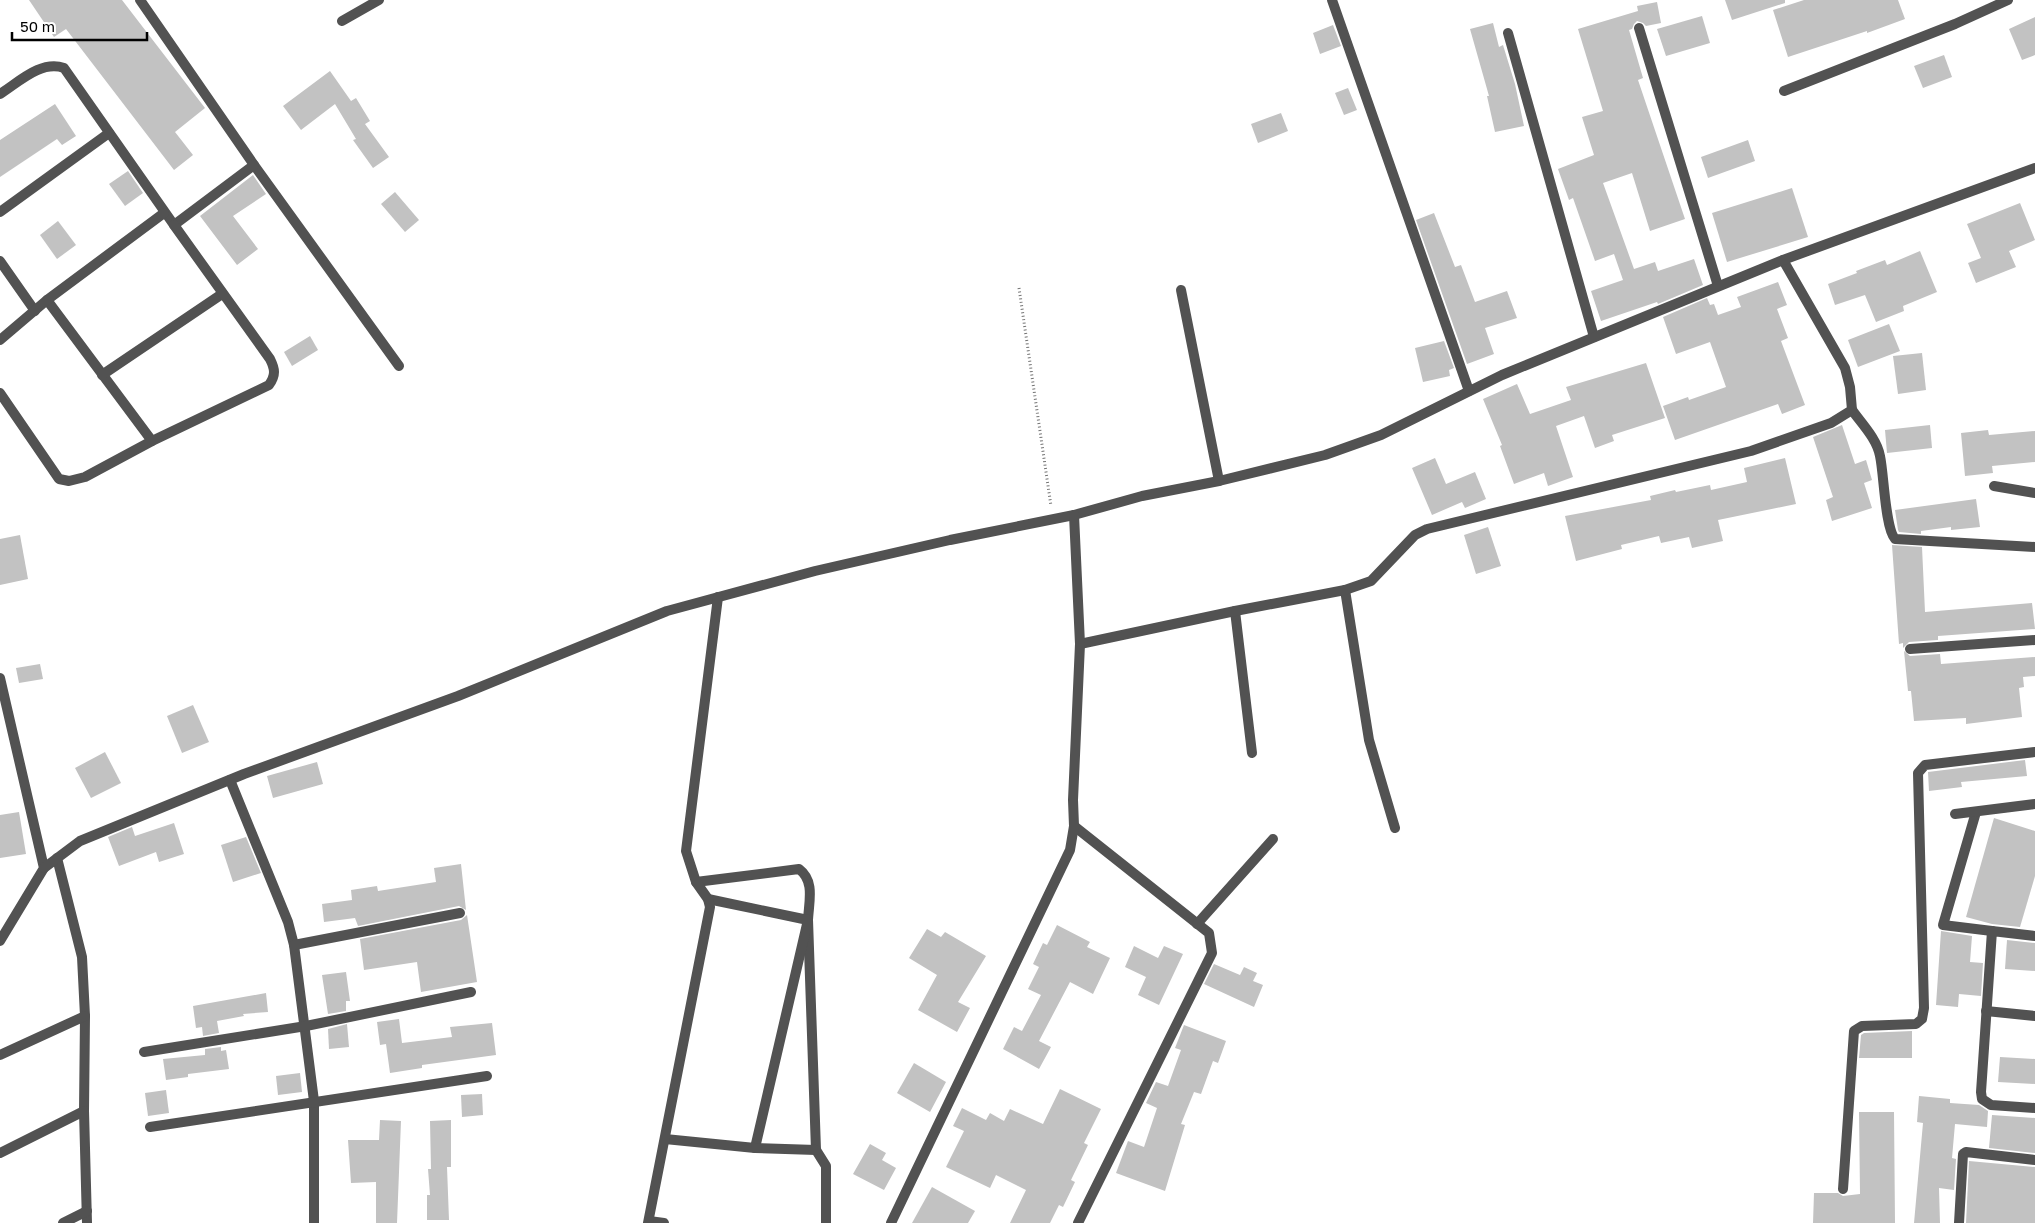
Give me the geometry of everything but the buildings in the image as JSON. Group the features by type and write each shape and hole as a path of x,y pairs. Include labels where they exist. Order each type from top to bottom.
{"street":[{"path":"140,0 254,165 400,366"},
{"path":"342,21 379,0"},
{"path":"1332,0 1469,391"},
{"path":"1784,91 1955,24 2008,0"},
{"path":"1639,28 1718,286"},
{"path":"1508,33 1594,336"},
{"path":"0,94 44,66 54,64 64,68 164,213 270,359 274,369 274,377 269,385 152,441 85,477 69,481 59,479 0,393"},
{"path":"0,212 109,133"},
{"path":"174,225 254,165"},
{"path":"0,941 44,868 80,841 230,780 458,696 667,611 824,569 1074,515 1142,496 1219,481 1325,455 1380,435 1469,391 1594,336 1782,260 2035,168"},
{"path":"0,340 36,311 46,300 164,213"},
{"path":"1782,260 1845,368 1850,387 1852,410 1871,437 1880,456 1890,528 1895,539 2035,546"},
{"path":"0,261 36,311"},
{"path":"1181,290 1219,481"},
{"path":"102,375 222,294"},
{"path":"46,300 152,441"},
{"path":"1080,644 1345,590 1371,580 1415,535 1427,529 1751,451 1831,423 1852,410"},
{"path":"1994,486 2035,493"},
{"path":"890,1223 1070,850 1074,826 1073,800 1080,644 1074,515"},
{"path":"1345,590 1369,740 1395,828"},
{"path":"664,1223 649,1222 710,907 708,899 696,882 686,851 718,598"},
{"path":"1235,611 1252,753"},
{"path":"1910,649 2035,640"},
{"path":"0,678 44,868"},
{"path":"1843,1188 1854,1031 1862,1026 1916,1024 1922,1019 1924,1008 1918,773 1925,765 2035,752"},
{"path":"230,780 288,922 294,945 306,1026 314,1101 314,1223"},
{"path":"1954,814 2035,804"},
{"path":"1976,812 1943,925 2035,936"},
{"path":"1074,826 1208,933 1211,938 1212,953 1209,963 1078,1223"},
{"path":"1197,924 1273,839"},
{"path":"56,858 82,956 85,1016 84,1111 88,1223"},
{"path":"696,882 799,869 807,875 810,886 808,920 816,1150 826,1166 826,1223"},
{"path":"708,899 808,920"},
{"path":"294,945 460,913"},
{"path":"755,1148 808,920"},
{"path":"1992,931 1982,1099 1991,1105 2035,1108"},
{"path":"144,1052 306,1026 471,992"},
{"path":"1986,1011 2035,1016"},
{"path":"0,1056 85,1016"},
{"path":"150,1127 488,1076"},
{"path":"0,1154 84,1111"},
{"path":"665,1139 755,1148 816,1150"},
{"path":"1959,1223 1963,1154 1966,1152 2035,1160"},
{"path":"63,1223 87,1211"}],"path":[{"path":"1019,288 1053,519"}]}
